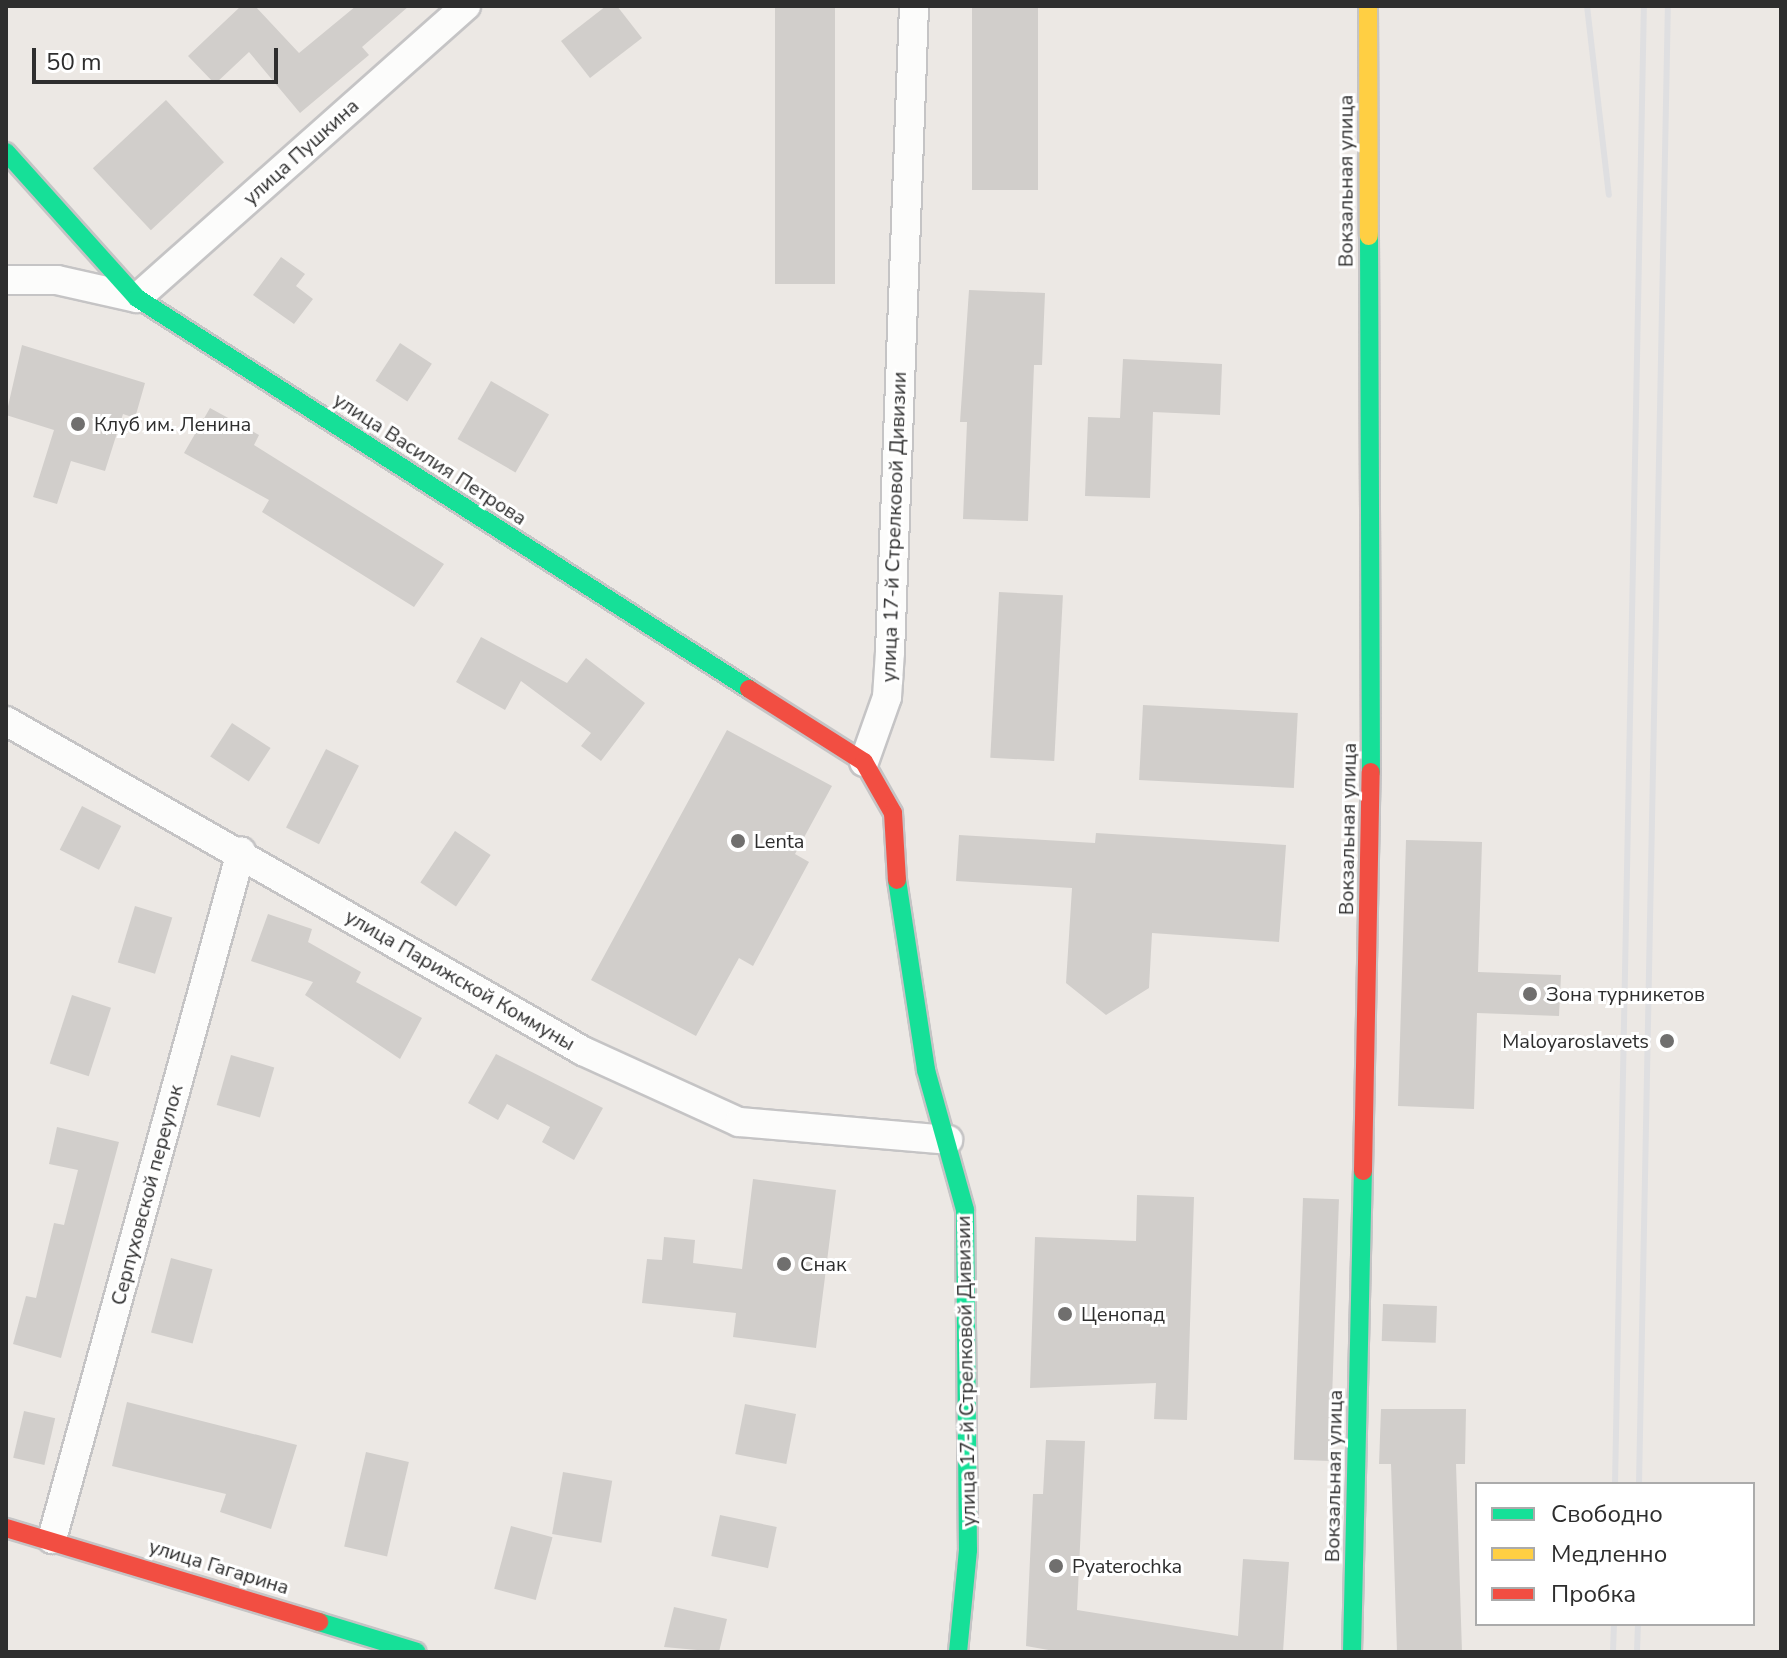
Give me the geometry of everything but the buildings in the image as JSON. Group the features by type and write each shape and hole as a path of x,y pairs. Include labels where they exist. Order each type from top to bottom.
{"main road":[{"name":"Вокзальная улица","path":"1352,1652 1371,815 1368,6"},
{"name":"улица Василия Петрова","path":"6,152 137,298 864,762"},
{"name":"улица 17-й Стрелковой Дивизии","path":"864,762 893,813 910,978 926,1070 948,1140 965,1210 968,1550 958,1652"},
{"name":"улица Гагарина","path":"6,1528 52,1539 417,1652"}],"street":[{"name":"улица Пушкина","path":"137,298 466,6"},
{"name":"улица 17-й Стрелковой Дивизии","path":"864,762 887,697 890,652 914,6"},
{"path":"6,280 57,280 137,298"},
{"name":"улица Парижской Коммуны","path":"6,721 241,852 583,1051 739,1122 948,1140"},
{"name":"Серпуховской переулок","path":"52,1539 241,852"}],"railway":[{"path":"1587,6 1609,195"},
{"path":"1615,1482 1644,6"},
{"path":"1639,1482 1668,6"},
{"path":"1613,1652 1614,1626"},
{"path":"1637,1652 1638,1626"}],"traffic: fast":[{"path":"6,152 137,298 749,689"},
{"path":"1369,236 1371,772"},
{"path":"897,880 926,1070 965,1210 968,1550 958,1652"},
{"path":"1352,1652 1363,1171"},
{"path":"319,1622 417,1652"}],"traffic: slow":[{"path":"1368,6 1369,236"}],"traffic: jam":[{"path":"749,689 864,762 893,813 897,880"},
{"path":"1363,1171 1371,772"},
{"path":"6,1528 319,1622"}],"place":[{"name":"Клуб им. Ленина","path":"78,424"},
{"name":"Lenta","path":"738,841"},
{"name":"Зона турникетов","path":"1530,994"},
{"name":"Maloyaroslavets","path":"1667,1041"},
{"name":"Снак","path":"784,1264"},
{"name":"Ценопад","path":"1065,1314"},
{"name":"Pyaterochka","path":"1056,1566"}]}
